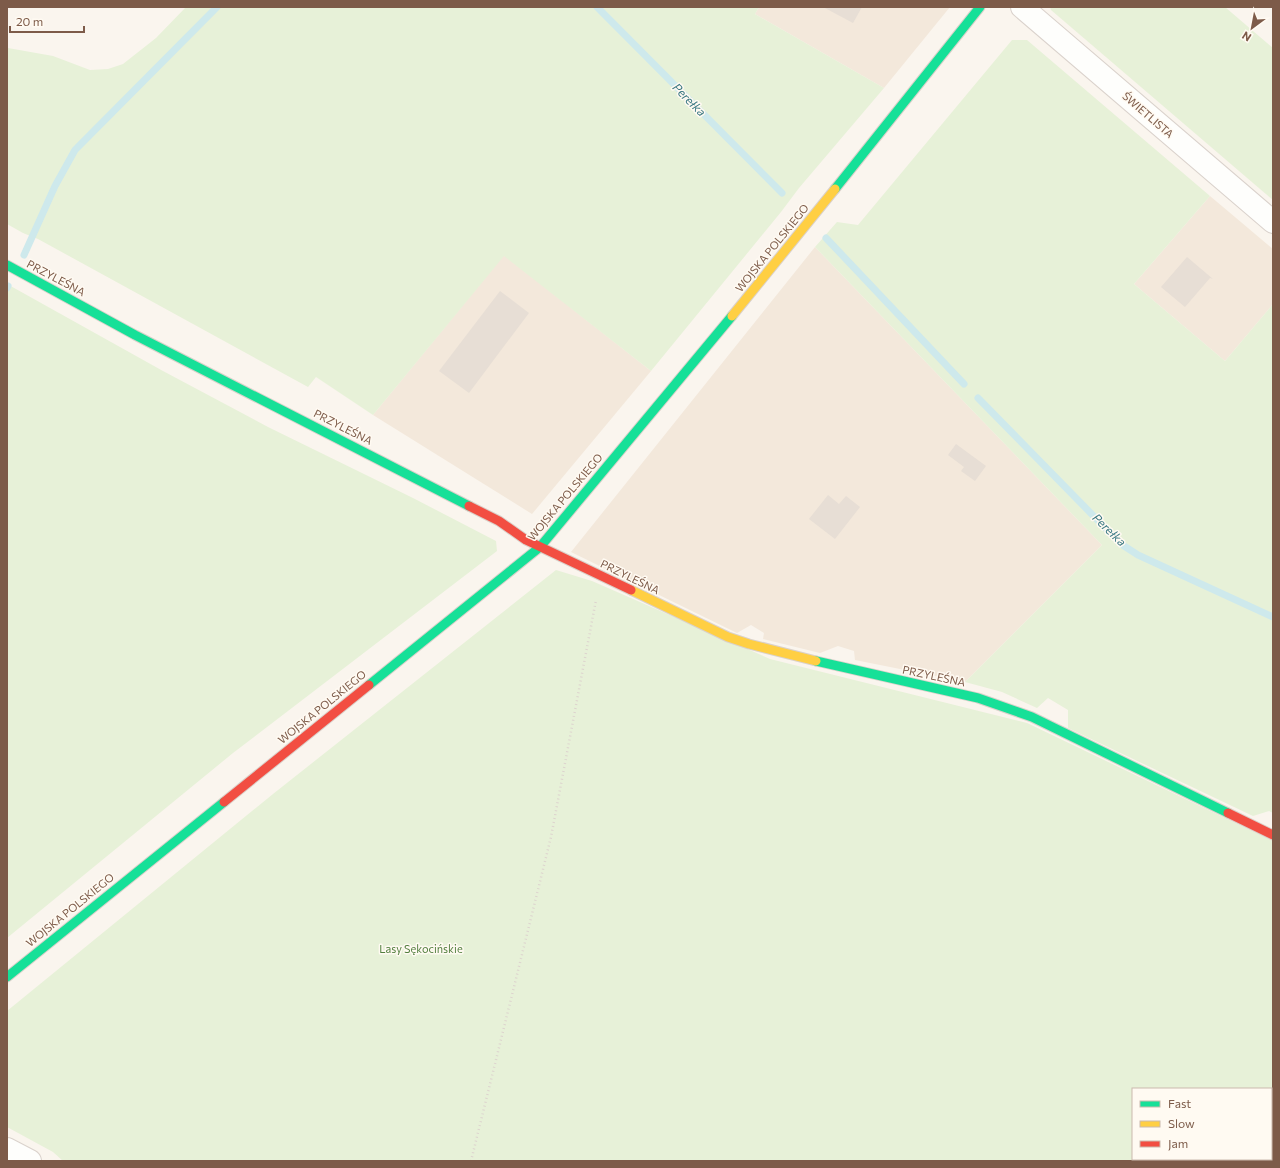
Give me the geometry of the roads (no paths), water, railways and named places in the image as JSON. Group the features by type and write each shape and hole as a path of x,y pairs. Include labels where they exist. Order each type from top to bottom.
{"street":[{"name":"WOJSKA POLSKIEGO","path":"7,976 540,547 794,240 980,7"},
{"name":"ŚWIETLISTA","path":"1022,7 1273,222"},
{"name":"PRZYLEŚNA","path":"7,265 135,335 475,508 499,521 526,540 728,637 749,644 839,667 978,698 1032,717 1273,835"},
{"path":"7,1149 30,1161"}],"waterway":[{"path":"24,255 55,186 75,150 217,7"},
{"name":"Perełka","path":"597,7 782,193"},
{"name":"Perełka","path":"826,238 964,384"},
{"name":"Perełka","path":"978,398 1121,544 1138,555 1273,617"}],"park label":[{"name":"Lasy Sękocińskie","path":"421,949"}]}
